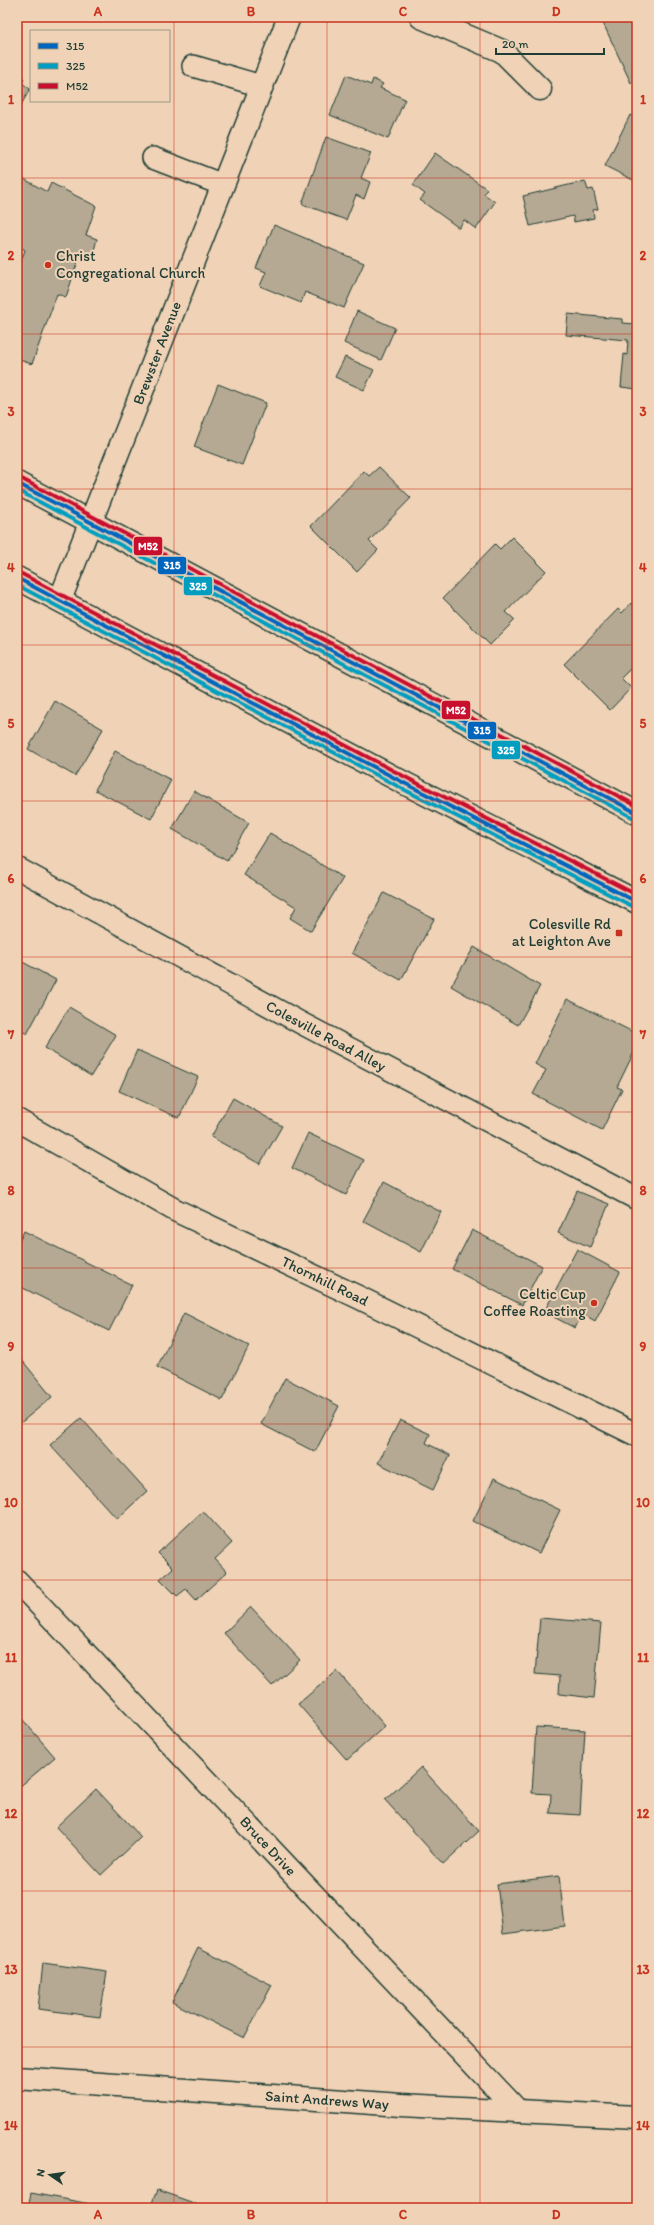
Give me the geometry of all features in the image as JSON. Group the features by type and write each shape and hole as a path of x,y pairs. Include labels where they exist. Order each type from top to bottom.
{"main road":[{"name":"Brewster Avenue","path":"60,600 289,17"},
{"path":"421,17 502,51 540,89"},
{"path":"17,483 92,521 637,813"},
{"path":"17,578 408,784 637,902"},
{"name":"Thornhill Road","path":"17,1120 175,1210 358,1297 637,1435"},
{"name":"Bruce Drive","path":"17,1581 518,2111"},
{"name":"Saint Andrews Way","path":"17,2078 393,2104 637,2117"}],"lane":[{"path":"193,66 261,86"},
{"path":"153,158 223,185"},
{"name":"Colesville Road Alley","path":"17,868 301,1023 637,1199"}],"building":[{"path":"615,17 637,17 637,80 631,83 603,23"},
{"path":"17,75 24,79 22,83 30,89 17,112"},
{"path":"346,75 371,85 373,79 383,84 380,88 405,99 388,139 330,115"},
{"path":"630,115 637,118 637,182 605,166"},
{"path":"326,137 371,153 361,178 370,182 364,199 356,195 346,220 302,204"},
{"path":"435,153 487,189 484,194 495,202 476,229 464,220 459,228 420,200 425,194 413,185"},
{"name":"Christ Congregational Church","path":"17,175 47,192 51,183 96,206 86,235 97,239 92,258 80,255 66,297 57,294 32,364 17,359 17,272 25,250 17,245"},
{"path":"585,181 588,190 593,189 598,209 593,210 594,218 574,222 573,216 530,226 523,196"},
{"path":"274,225 364,263 344,308 305,292 301,303 260,286 266,272 256,268"},
{"path":"357,311 395,328 381,360 344,343"},
{"path":"568,314 622,319 622,323 637,324 637,389 621,387 624,354 627,355 628,340 566,335"},
{"path":"345,357 374,370 364,390 335,377"},
{"path":"218,384 266,403 242,465 194,447"},
{"path":"379,467 411,498 369,541 378,550 357,572 311,526 364,471 369,476"},
{"path":"512,537 546,571 506,612 515,620 490,645 443,598 495,544 500,549"},
{"path":"631,603 637,609 637,662 621,678 631,688 610,710 564,664 618,609 622,613"},
{"path":"17,698 21,700 17,708"},
{"path":"55,701 103,729 75,776 28,749"},
{"path":"115,751 171,780 151,819 95,790"},
{"path":"194,791 249,823 227,861 172,829"},
{"path":"270,833 343,878 311,931 290,918 296,907 244,875"},
{"path":"384,893 434,919 401,980 352,953"},
{"path":"474,947 540,986 518,1025 451,986"},
{"path":"17,959 56,980 27,1034 17,1028"},
{"path":"567,999 637,1034 637,1046 617,1087 622,1089 602,1130 533,1094 546,1070 535,1064"},
{"path":"69,1007 116,1035 91,1076 45,1048"},
{"path":"137,1050 198,1077 179,1118 119,1091"},
{"path":"233,1098 282,1126 260,1164 211,1137"},
{"path":"308,1133 364,1160 346,1195 292,1168"},
{"path":"384,1182 441,1212 421,1252 363,1221"},
{"path":"577,1191 609,1204 590,1247 558,1233"},
{"path":"472,1230 542,1266 522,1305 452,1269"},
{"path":"24,1231 132,1285 109,1331 17,1285 17,1246"},
{"path":"577,1249 620,1272 595,1321 583,1314 575,1328 544,1312"},
{"path":"184,1313 249,1346 222,1400 157,1367"},
{"path":"17,1354 52,1397 18,1425 17,1424"},
{"path":"285,1378 339,1406 315,1452 261,1424"},
{"path":"81,1418 147,1491 117,1519 50,1445"},
{"path":"400,1420 430,1434 426,1443 450,1455 433,1490 378,1463"},
{"path":"494,1478 560,1510 539,1553 473,1521"},
{"path":"203,1511 232,1543 215,1559 227,1572 196,1600 186,1589 177,1596 160,1579 173,1568 158,1553"},
{"path":"251,1607 300,1660 272,1686 224,1633"},
{"path":"540,1618 601,1623 594,1698 559,1694 560,1676 535,1674"},
{"path":"337,1671 385,1726 347,1760 298,1704"},
{"path":"17,1713 55,1757 18,1788 17,1787"},
{"path":"536,1727 585,1730 580,1815 550,1813 551,1794 532,1793"},
{"path":"421,1767 479,1831 443,1864 385,1800"},
{"path":"96,1789 141,1837 101,1875 56,1827"},
{"path":"559,1876 565,1926 503,1934 497,1884"},
{"path":"198,1948 272,1985 244,2038 172,2002"},
{"path":"43,1963 107,1972 100,2017 38,2009"},
{"path":"157,2190 208,2208 150,2208"},
{"path":"31,2193 112,2208 28,2208"}],"transit line":[{"name":"M52","path":"20,478 637,806"},
{"name":"315","path":"17,483 637,813"},
{"name":"325","path":"17,490 634,818"},
{"name":"M52","path":"20,573 411,780 637,895"},
{"name":"315","path":"17,578 408,785 637,902"},
{"name":"325","path":"17,585 405,790 634,907"}],"place":[{"name":"Christ Congregational Church","path":"48,265"},
{"name":"Colesville Rd at Leighton Ave","path":"619,933"},
{"name":"Celtic Cup Coffee Roasting","path":"594,1303"}]}
